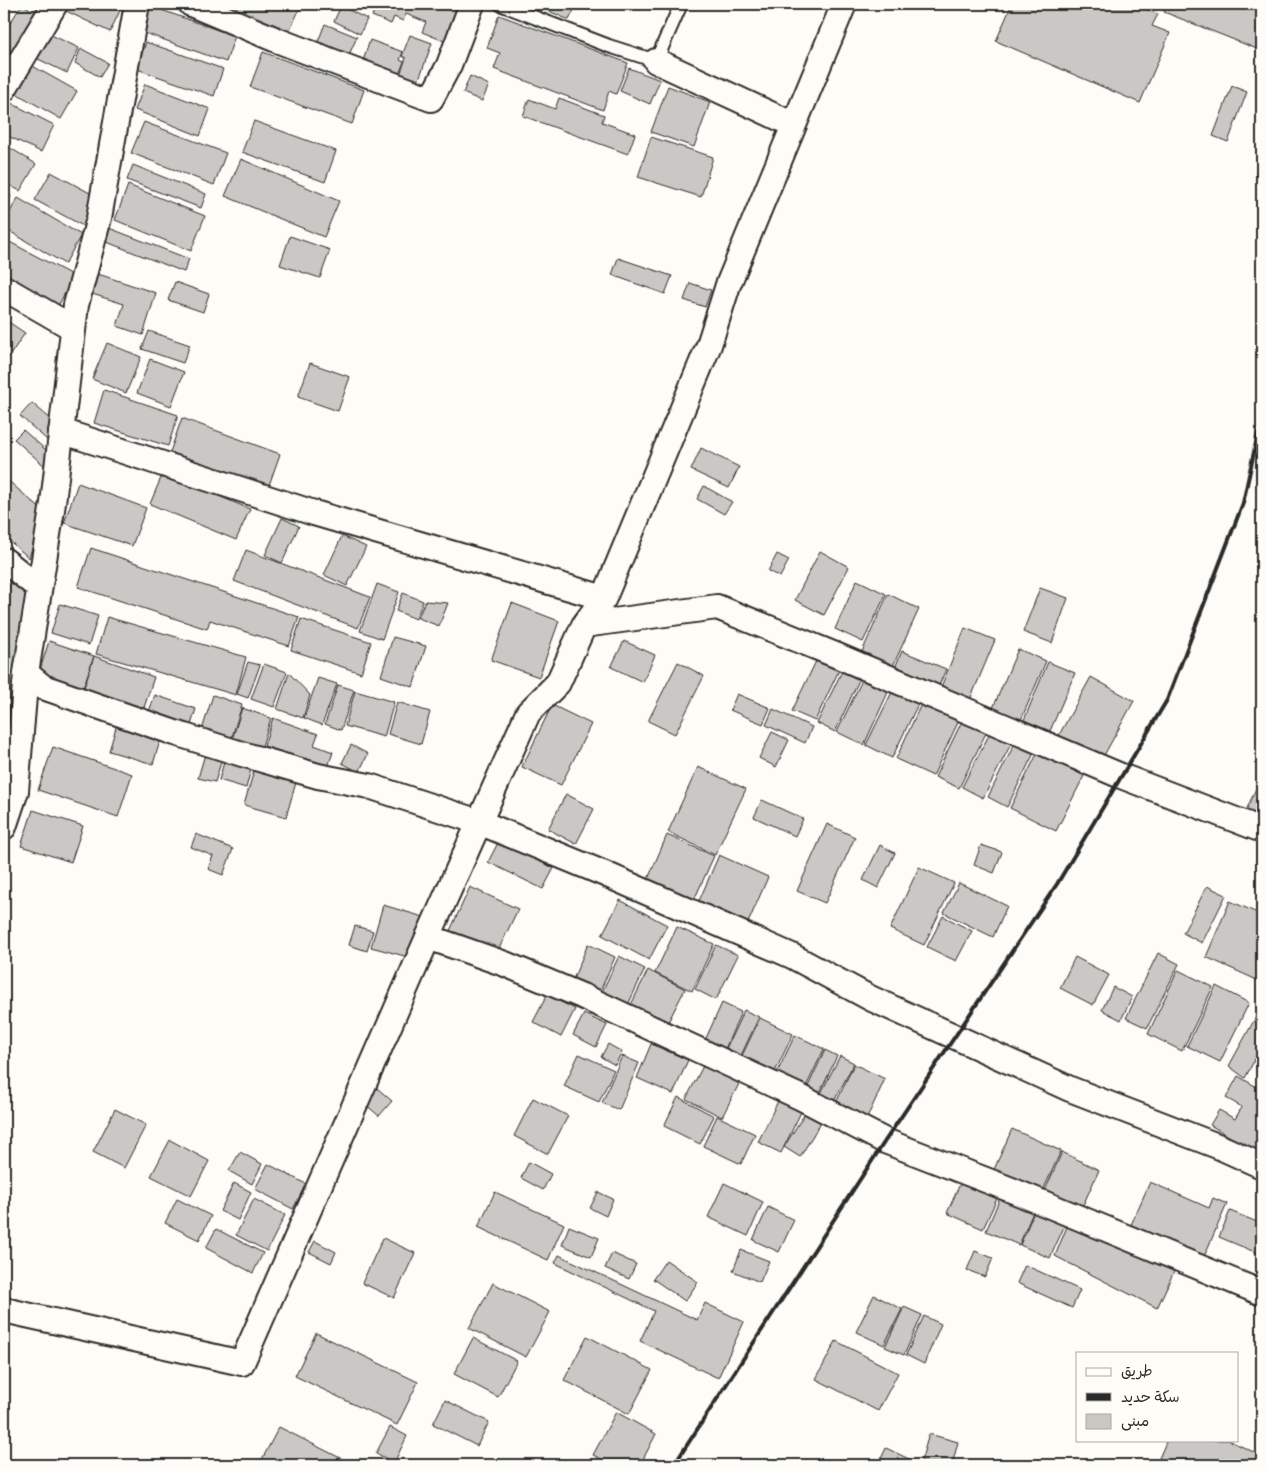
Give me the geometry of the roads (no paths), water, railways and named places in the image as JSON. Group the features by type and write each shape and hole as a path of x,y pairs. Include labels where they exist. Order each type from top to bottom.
{"street":[{"path":"4,89 55,4"},
{"path":"4,827 53,503 76,305 99,218 137,4"},
{"path":"191,4 278,41 431,99 449,65 472,4"},
{"path":"4,1310 242,1363 528,713 558,683 584,625 604,598 709,345 728,285 844,4"},
{"path":"656,61 794,125"},
{"path":"4,288 73,328"},
{"path":"61,431 314,514 604,598"},
{"path":"4,560 39,588"},
{"path":"584,625 717,607 1121,776 1262,830"},
{"path":"26,673 43,687 175,733 318,776 370,786 479,822 606,874 792,956 870,998 1070,1089 1220,1147 1262,1166"},
{"path":"428,937 505,964 582,996 802,1098 885,1140 1262,1293"}],"lane":[{"path":"500,4 609,46 656,61 680,4"}],"railway":[{"path":"674,1465 885,1141 1057,884 1167,700 1243,503 1262,415"}]}
